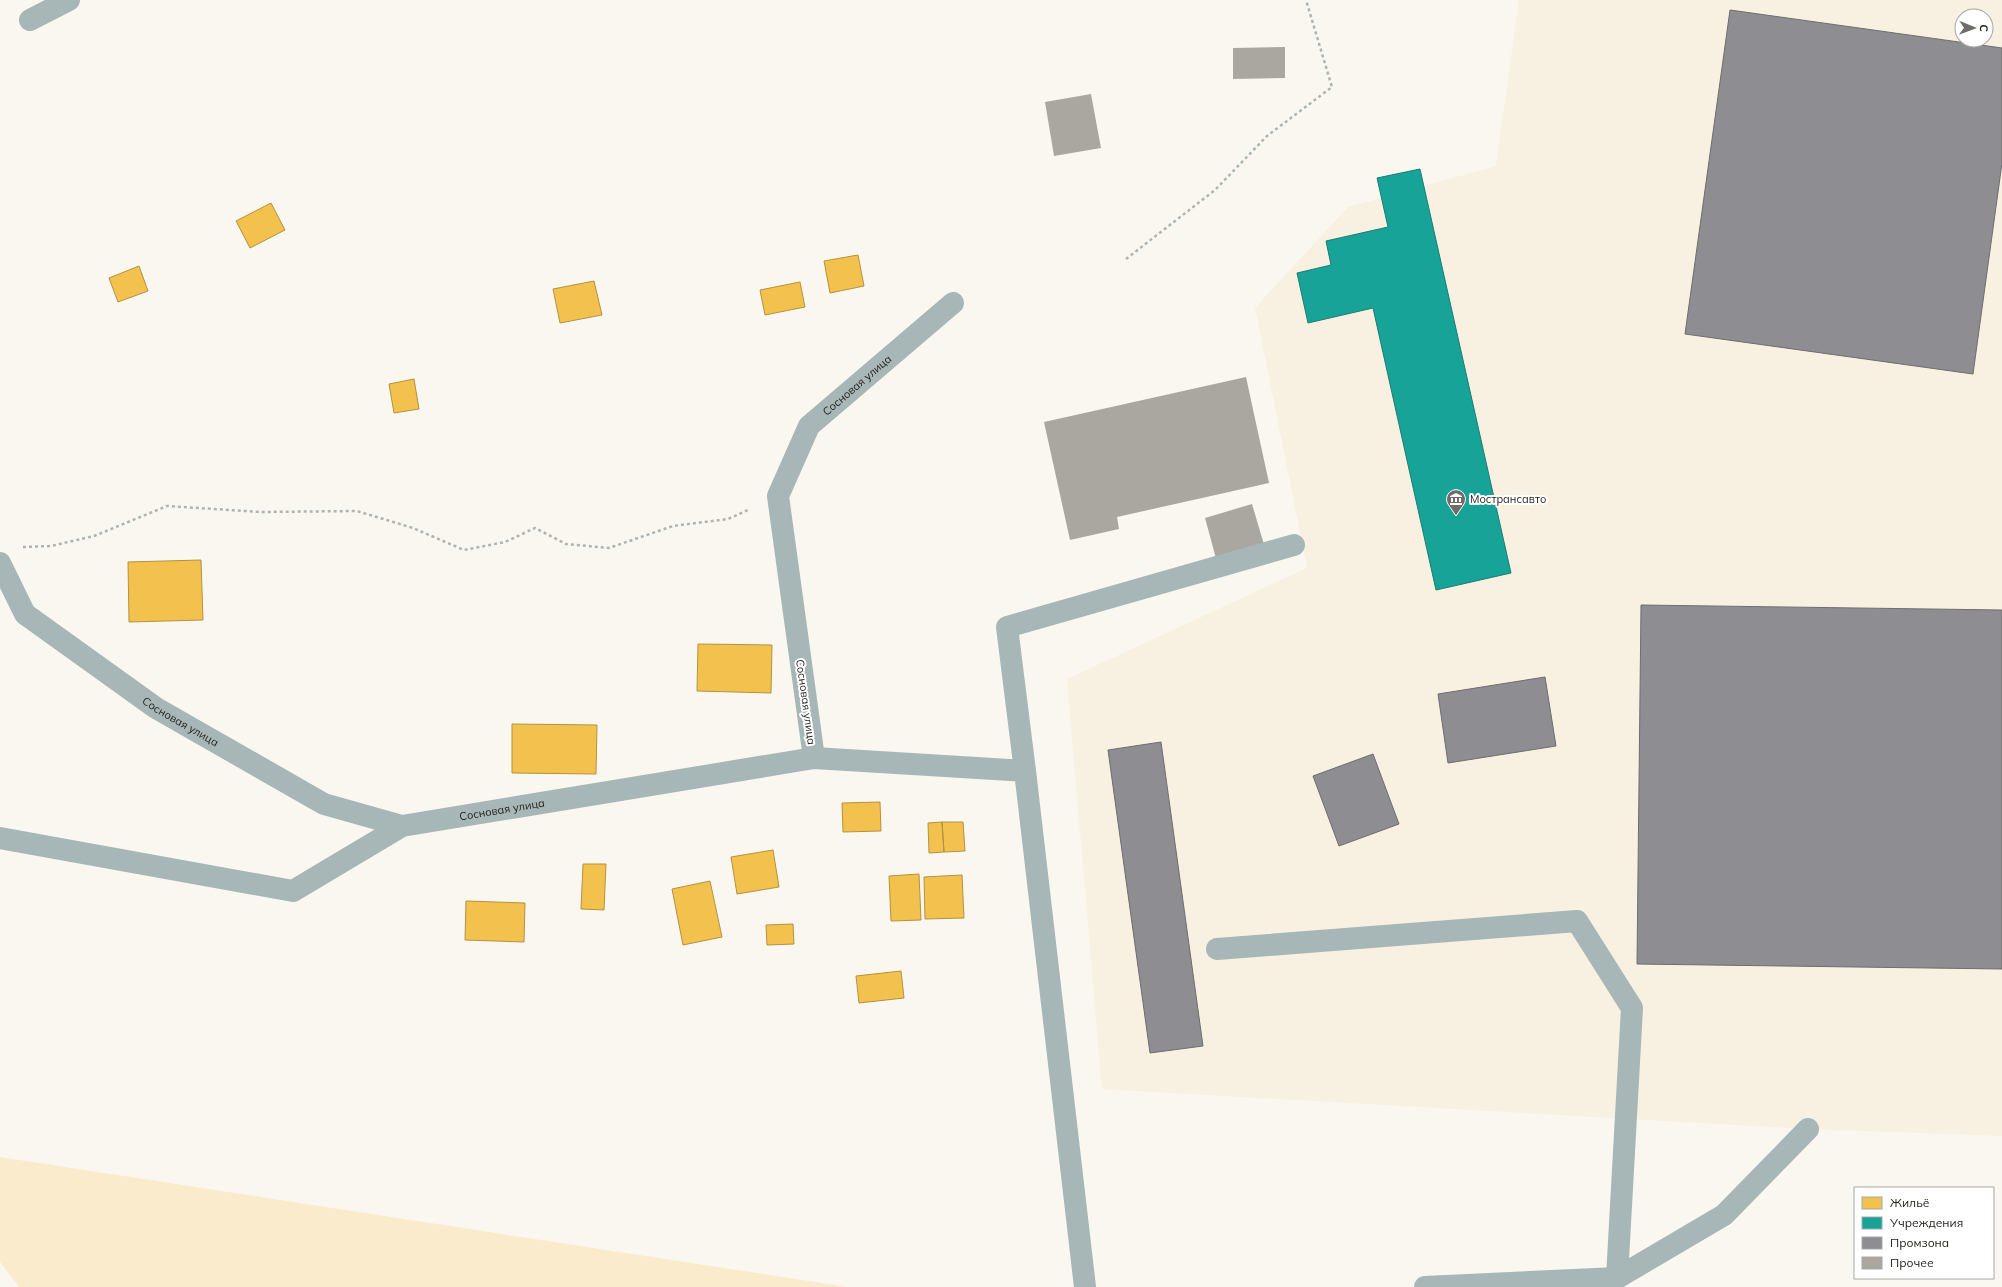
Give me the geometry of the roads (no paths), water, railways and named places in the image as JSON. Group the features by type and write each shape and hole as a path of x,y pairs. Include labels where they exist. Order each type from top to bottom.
{"lane":[{"path":"30,20 69,0"},
{"name":"Сосновая улица","path":"0,838 293,891 402,826 814,758 778,496 809,426 953,303"},
{"path":"1085,1287 1008,627 1294,545"},
{"name":"Сосновая улица","path":"0,563 26,614 156,708 324,804 402,826"},
{"path":"814,758 1025,771"},
{"path":"1218,949 1577,921 1632,1008 1616,1278"},
{"path":"1425,1287 1616,1278 1724,1215 1808,1129"}],"place":[{"name":"Мострансавто","path":"1456,516"}]}
